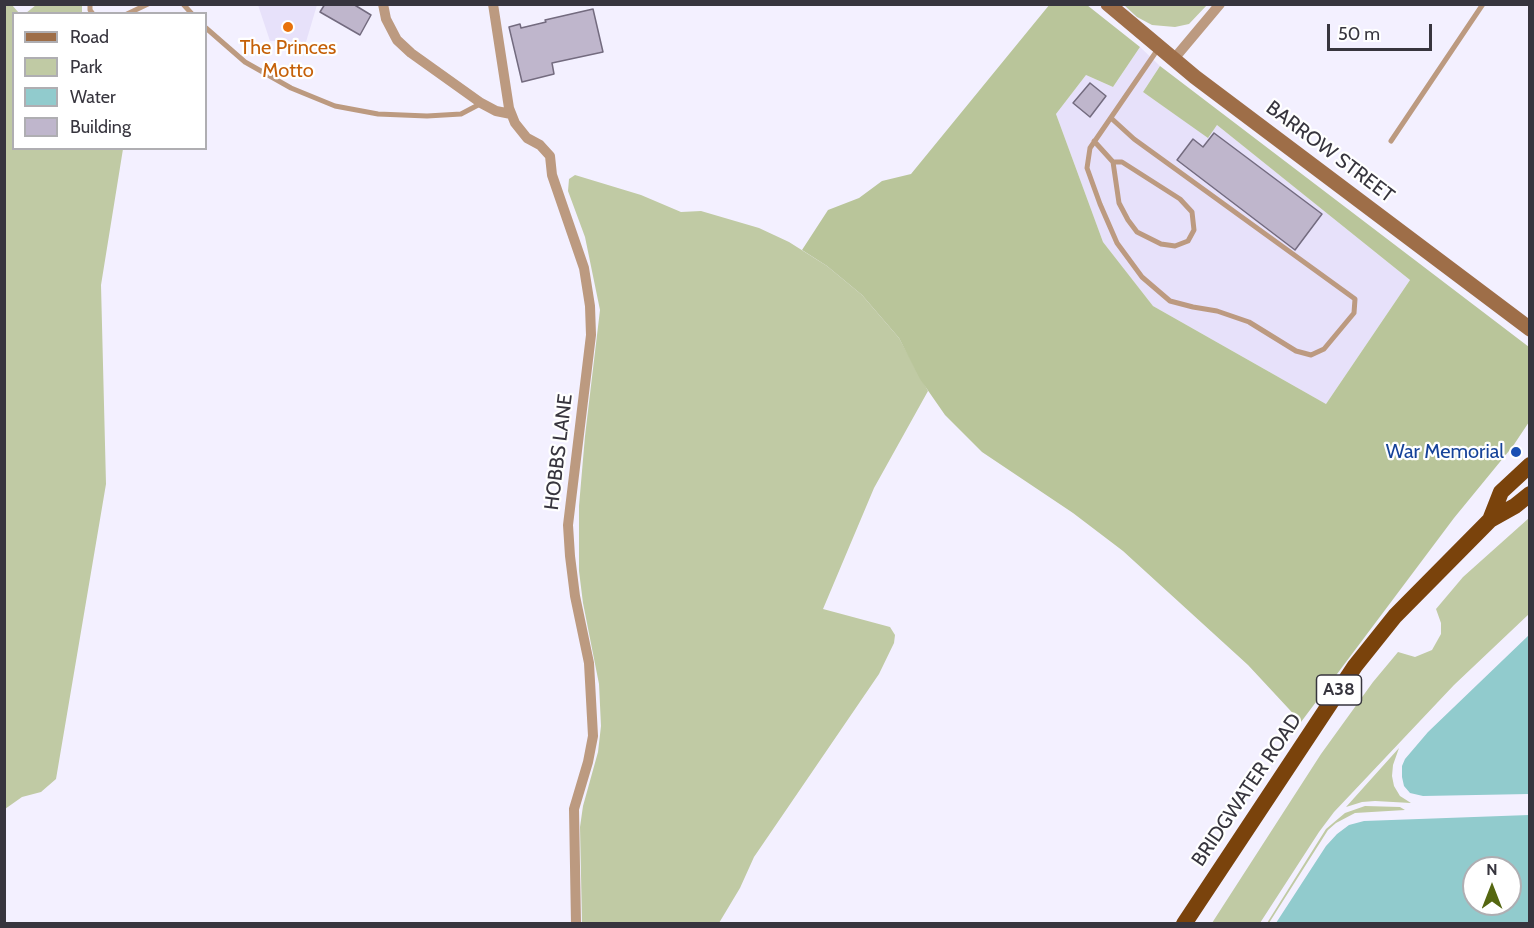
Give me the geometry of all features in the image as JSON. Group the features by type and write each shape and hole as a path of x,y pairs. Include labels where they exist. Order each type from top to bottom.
{"highway":[{"name":"BRIDGWATER ROAD","path":"1490,520 1501,492 1530,465"},
{"name":"BRIDGWATER ROAD","path":"1184,924 1354,666 1395,616 1490,520 1522,503 1530,494"}],"main road":[{"name":"BARROW STREET","path":"1108,4 1173,60 1530,329"}],"street":[{"path":"383,4 386,19 397,40 411,53 481,104 496,111 511,114"},
{"name":"HOBBS LANE","path":"493,4 511,114 515,123 528,138 540,145 550,156 552,176 584,268 590,306 591,335 568,525 575,596 589,663 593,736 574,809 576,924"},
{"path":"1173,60 1220,4"}],"lane":[{"path":"131,12 148,4"},
{"path":"1391,141 1483,4"},
{"path":"207,29 245,62 291,88 335,106 378,114 427,116 461,114 481,104"},
{"path":"1111,118 1134,139 1355,299 1354,314 1324,350 1311,355 1296,351 1249,322 1217,311 1170,301 1142,277 1117,243 1087,168 1090,148 1158,48"},
{"path":"1094,141 1113,162 1119,203 1137,232 1161,244 1176,246 1188,242 1194,230 1192,212 1180,199 1122,162 1113,162"}],"shaded area":[{"path":"1050,4 1087,5 1140,47 1113,87 1086,75 1056,114 1103,242 1153,306 1326,404 1410,280 1217,125 1208,138 1143,92 1160,66 1529,347 1529,422 1301,722 1248,665 1123,551 1073,513 982,452 945,415 920,379 899,338 862,295 827,266 802,250 828,210 859,198 882,181 911,174"},
{"name":"The Princes Motto","path":"258,5 317,5 306,42 270,41"},
{"path":"1140,47 1160,66 1143,92 1208,137 1217,125 1410,280 1326,404 1153,306 1103,242 1056,114 1086,75 1113,87"}],"green space":[{"path":"4,5 12,5 18,12 12,12 12,150 123,150 101,285 106,484 56,779 41,792 22,797 5,809"},
{"path":"36,5 82,5 82,12 27,12"},
{"path":"1124,5 1207,5 1189,24 1175,27 1152,25 1137,17"},
{"path":"575,175 641,195 681,212 701,211 759,228 789,242 827,266 862,295 899,338 928,391 874,488 823,609 890,627 895,635 894,643 879,674 754,857 740,888 719,923 582,923 580,827 583,806 598,752 601,726 599,684 579,571 579,506 600,310 585,237 568,191 569,179"},
{"path":"1529,518 1529,614 1454,685 1334,812 1260,923 1212,923 1321,754 1373,682 1398,652 1415,657 1432,650 1441,634 1441,623 1436,609 1463,577"},
{"path":"1399,748 1393,765 1394,786 1400,796 1411,803 1375,801 1346,807"},
{"path":"1365,806 1400,807 1405,810 1355,813 1336,823 1328,830 1267,923 1326,829 1345,813"}],"water":[{"path":"1529,635 1529,794 1423,796 1410,793 1404,786 1402,777 1402,766 1405,759 1428,732"},
{"path":"1529,815 1529,923 1276,923 1326,846 1349,825 1364,821"}],"building":[{"path":"325,4 353,4 371,15 360,35 320,12"},
{"path":"593,9 603,52 552,63 554,74 522,82 509,27 520,24 521,28"},
{"path":"1090,83 1106,96 1090,117 1073,103"},
{"path":"1214,133 1322,214 1295,250 1177,160 1193,139 1203,147"}],"place":[{"name":"The Princes Motto","path":"288,27"},
{"name":"War Memorial","path":"1516,452"}]}
